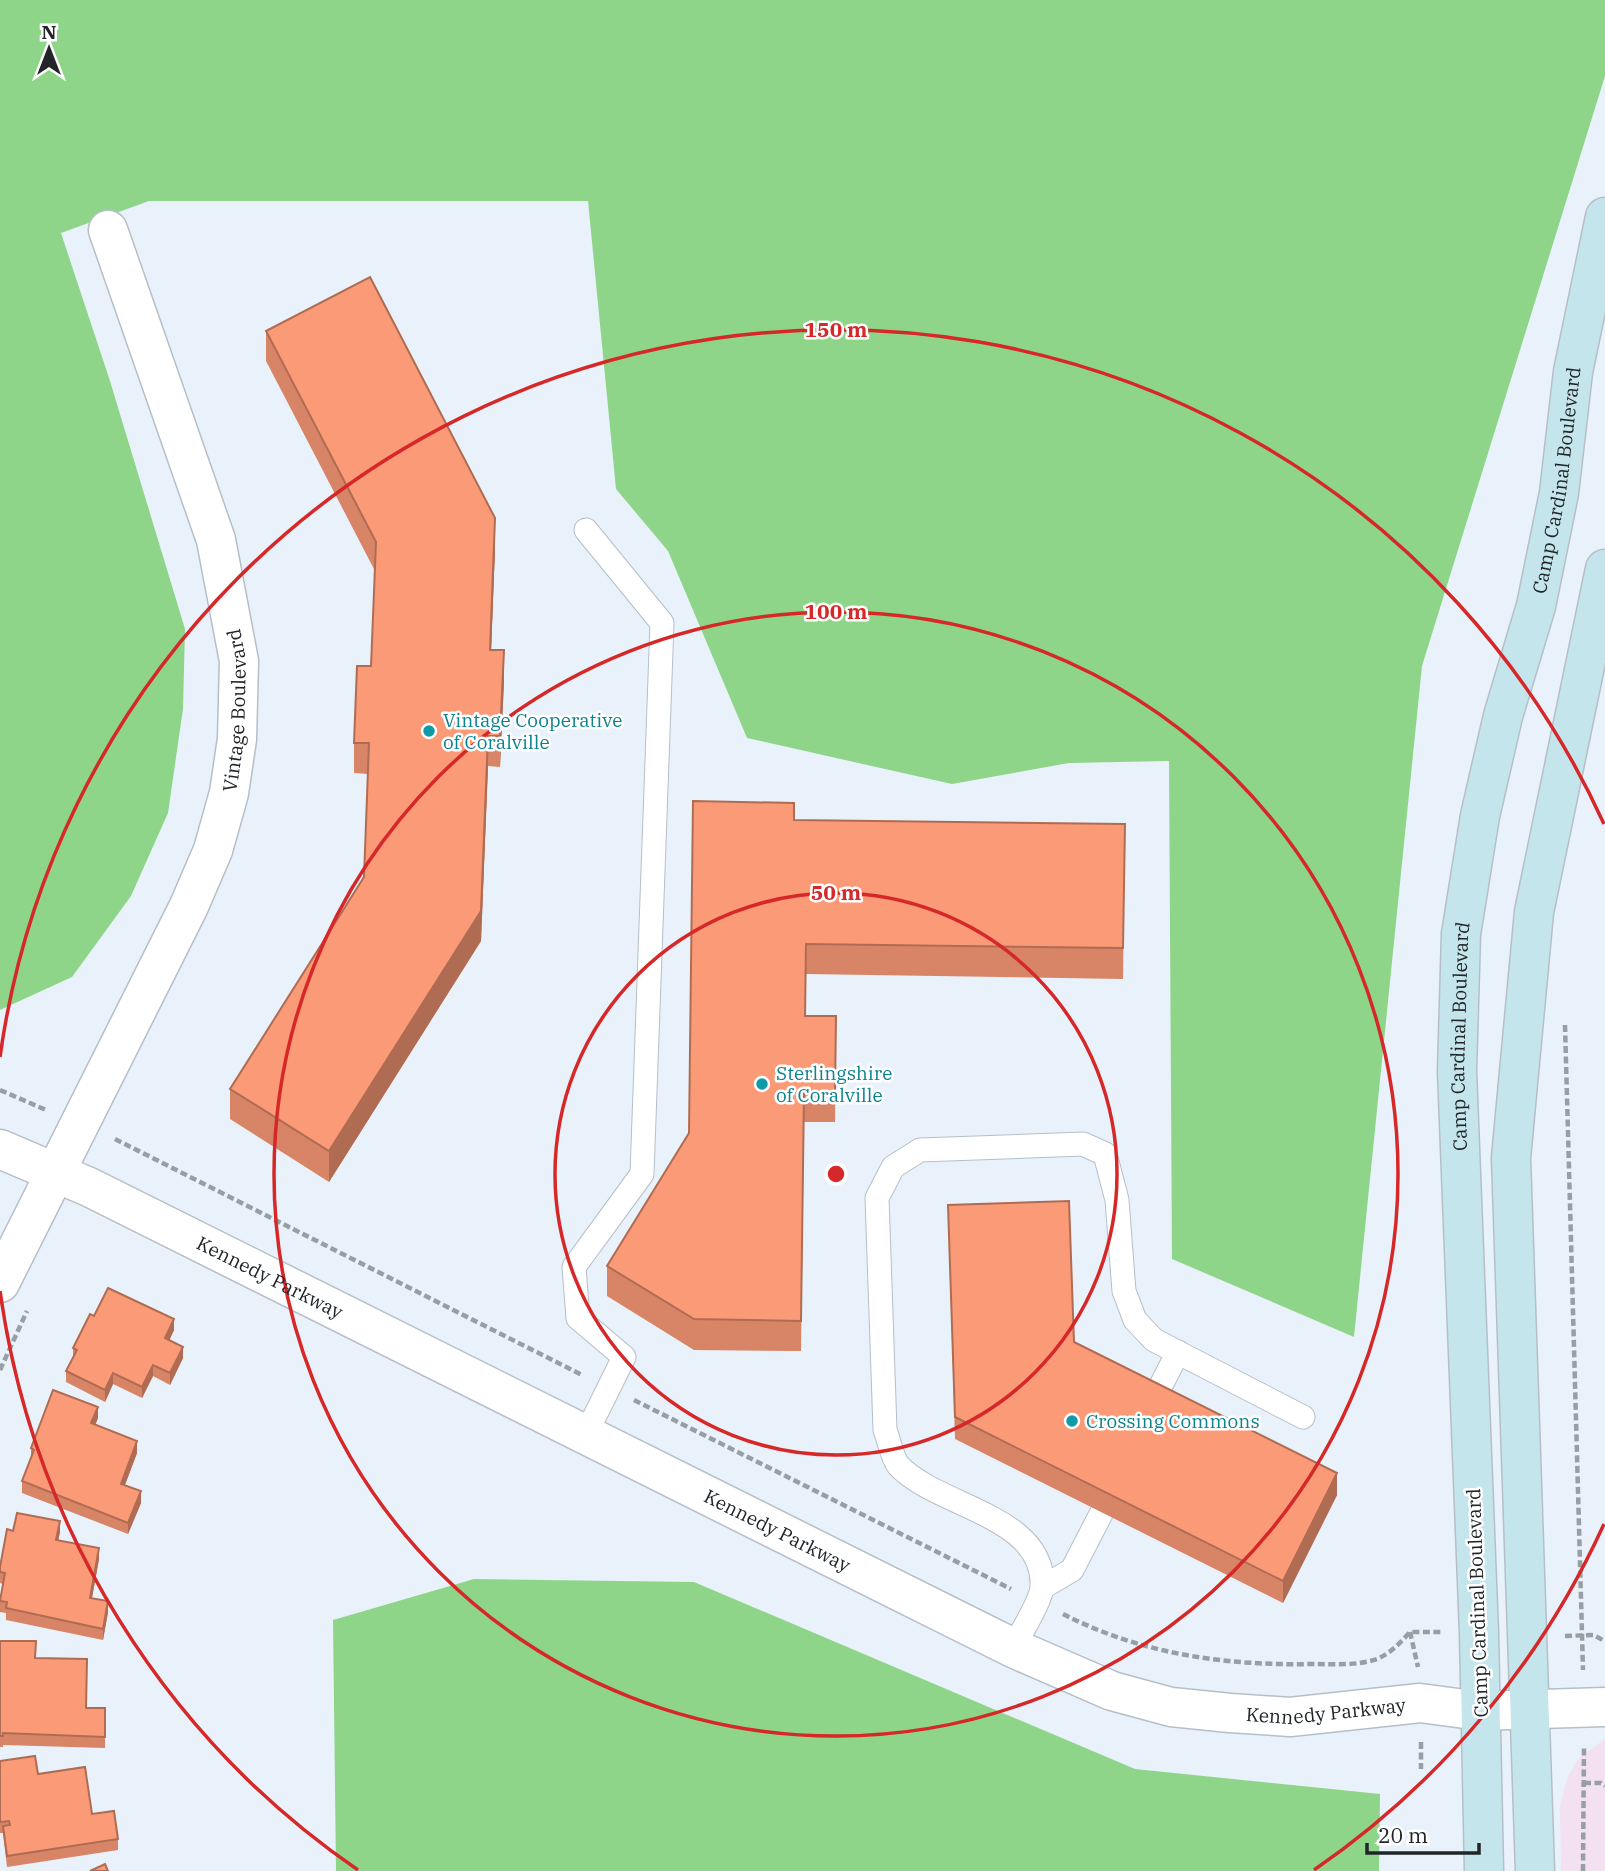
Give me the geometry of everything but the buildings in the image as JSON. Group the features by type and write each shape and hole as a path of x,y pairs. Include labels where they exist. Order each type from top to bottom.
{"street":[{"name":"Camp Cardinal Boulevard","path":"1485,1871 1479,1633 1457,1070 1461,934 1480,816 1503,716 1536,606 1559,493 1573,372 1605,216"},
{"name":"Vintage Boulevard","path":"0,1283 189,906 213,850 229,793 237,739 239,674 229,594 216,540 108,230"},
{"path":"1535,1871 1511,1158 1534,912 1605,569"},
{"name":"Kennedy Parkway","path":"0,1149 54,1171 1013,1648 1112,1691 1171,1707 1290,1717 1420,1703 1480,1711 1595,1707"}],"lane":[{"path":"586,530 662,623 642,1174 574,1267 578,1318 624,1357 586,1434"},
{"path":"1039,1594 1035,1552 1004,1525 921,1482 897,1464 885,1430 877,1198 893,1167 919,1150 1083,1144 1105,1154 1117,1200 1124,1291 1135,1320 1154,1340 1303,1417"},
{"path":"1152,1403 1178,1352"},
{"path":"1013,1648 1039,1594 1072,1570 1102,1512"}],"path":[{"path":"1565,1016 1582,1635 1595,1707 1584,1783 1583,1871"},
{"path":"0,1090 117,1140 608,1388 1039,1594 1116,1638 1175,1654 1248,1663 1364,1662 1392,1651 1410,1632 1479,1633"},
{"path":"1527,1640 1582,1635 1605,1641"},
{"path":"1584,1783 1601,1783 1605,1786"}],"shaded area":[{"path":"1605,1739 1605,1871 1561,1871 1560,1805 1568,1776 1580,1757"}],"green space":[{"path":"0,0 1605,0 1605,76 1422,666 1354,1337 1172,1259 1169,761 1069,763 952,784 747,738 668,551 616,489 588,201 149,201 61,233 110,381 185,629 183,709 168,813 131,896 72,977 0,1010"},
{"path":"474,1579 694,1582 1135,1769 1380,1794 1379,1871 336,1871 333,1620"}],"place":[{"name":"Vintage Cooperative of Coralville","path":"429,731"},
{"name":"Sterlingshire of Coralville","path":"762,1084"},
{"name":"Crossing Commons","path":"1072,1421"}]}
